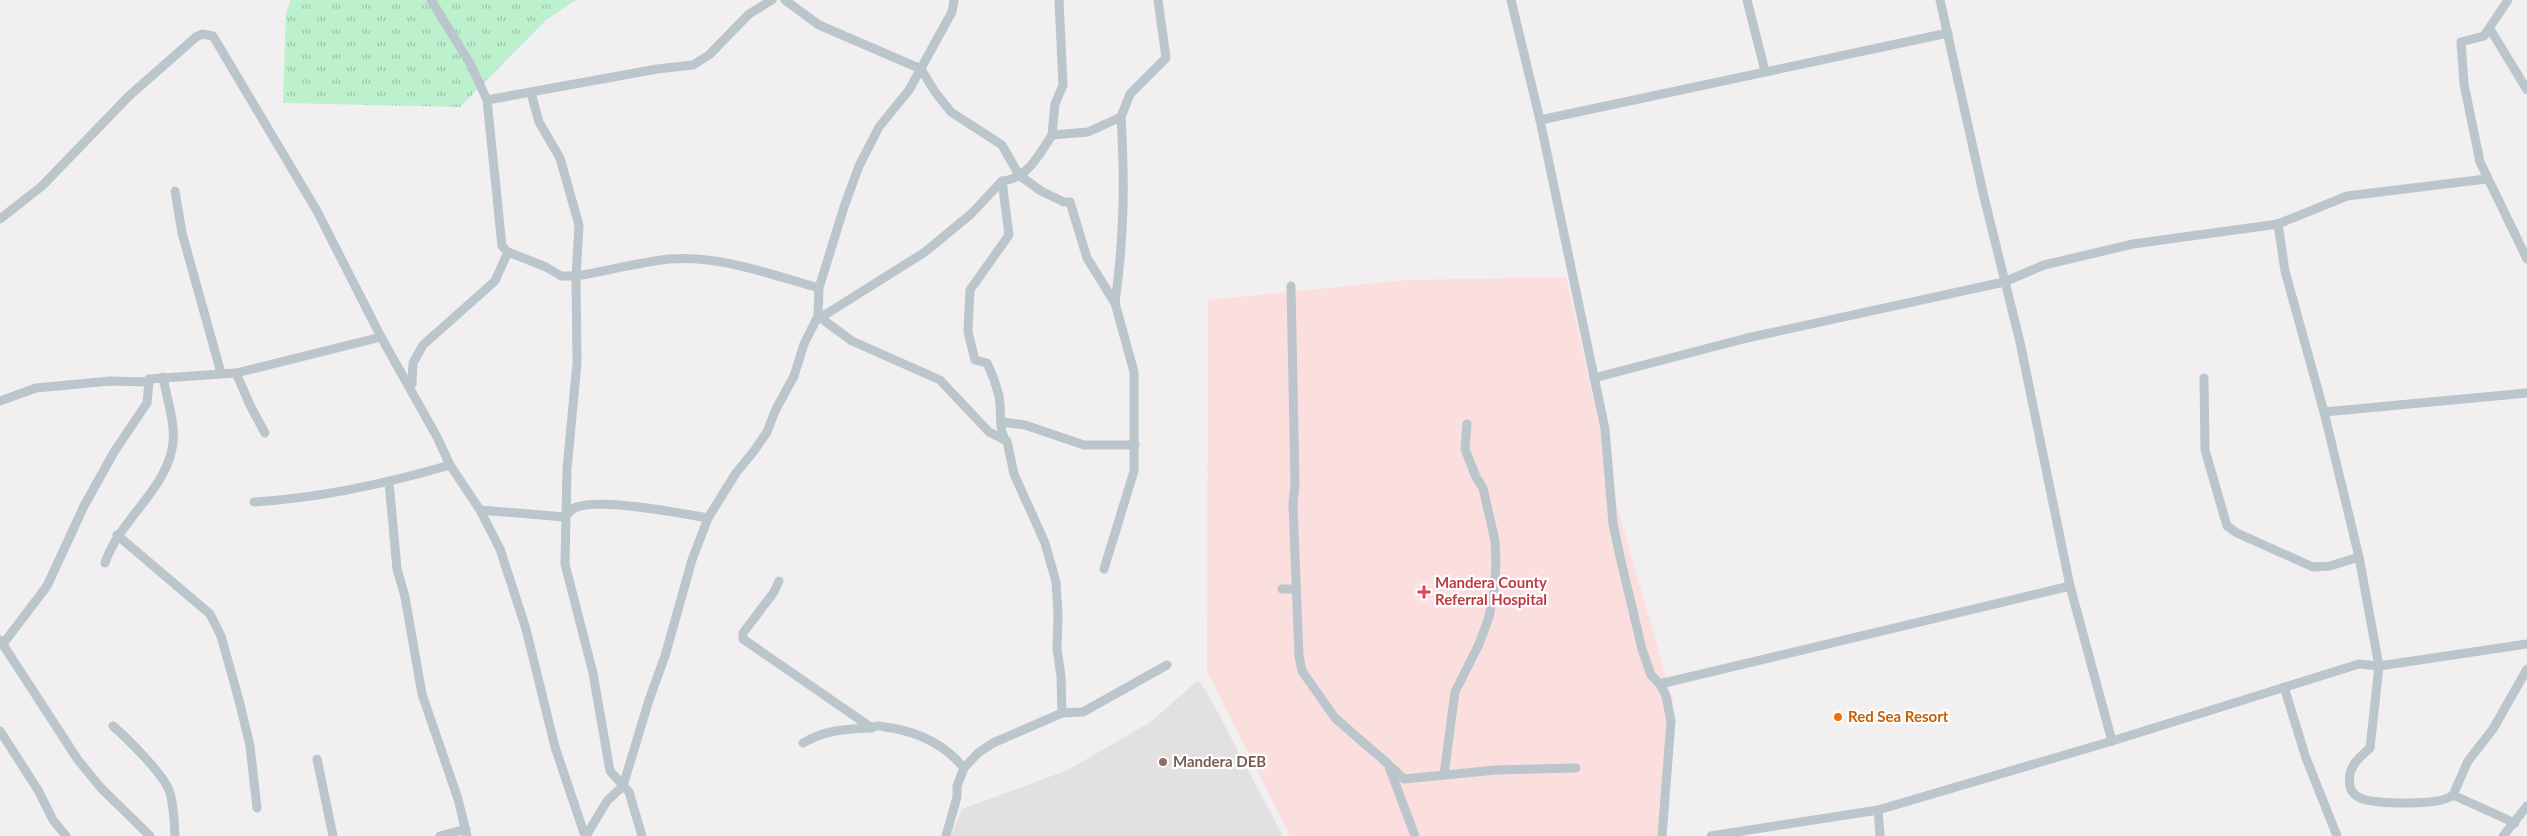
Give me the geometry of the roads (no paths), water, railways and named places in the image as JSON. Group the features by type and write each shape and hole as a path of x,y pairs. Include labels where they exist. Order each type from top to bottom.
{"street":[{"path":"431,0 471,65 487,100 502,246 508,252 546,267 561,276 576,276 671,259 702,260 720,262 819,288"},
{"path":"487,100 530,93 561,85 693,65 709,55 749,14 772,0"},
{"path":"785,0 819,25 920,69 934,92 951,112 1002,145 1019,175 1041,191 1064,202 1070,202 1087,258 1115,303 1134,372 1135,445 1131,486 1104,569"},
{"path":"819,317 819,288 859,166 879,127 909,90 952,12 954,0"},
{"path":"585,836 607,801 624,786 649,700 665,656 692,560 708,518 736,473 767,432 775,411 794,376 804,344 819,317 933,246 971,214 1002,181 1014,180 1036,162 1052,135 1055,104 1063,85 1059,0"},
{"path":"1115,303 1123,250 1125,201 1120,116 1130,94 1166,58 1158,0"},
{"path":"1511,0 1540,120 1605,429 1613,524 1621,562 1642,649 1651,675 1660,684 1666,696 1671,721 1662,836"},
{"path":"1747,0 1765,71"},
{"path":"1940,0 2004,282 2020,342 2070,586 2112,741"},
{"path":"2508,0 2484,36 2461,42 2464,84 2470,121 2486,179 2527,259"},
{"path":"2490,28 2527,90"},
{"path":"1540,120 1948,32"},
{"path":"0,219 42,186 137,89 199,34 213,36 317,211 381,337 412,390 450,465 480,510 500,548 526,629 555,747 585,836"},
{"path":"530,93 539,122 560,158 579,225 576,276 578,318 577,363 569,439 565,517 567,571 593,673 610,771 629,792 642,836"},
{"path":"1052,135 1088,132 1120,116"},
{"path":"1594,378 1747,338 2004,282 2044,266 2133,244 2278,224 2347,196 2486,179"},
{"path":"1002,181 1009,235 970,290 968,332 975,360 987,362 993,376 998,394 1002,435 1007,441 1014,474 1045,543 1056,582 1058,615 1057,649 1061,676 1062,713"},
{"path":"176,191 182,233 221,373"},
{"path":"2278,224 2285,271 2324,412 2359,557 2379,666 2370,748 2354,762 2348,776 2351,790 2365,800 2398,802 2443,801 2453,795 2468,761 2493,729 2527,670"},
{"path":"412,390 410,374 412,363 423,345 495,281 508,252"},
{"path":"1291,286 1293,505 1302,671 1335,718 1404,779 1530,768 1576,768"},
{"path":"819,317 852,341 940,380 989,432 1007,441"},
{"path":"147,835 100,788 78,760 1,642 47,586 84,506 114,452 147,403 149,378 236,373 381,337"},
{"path":"236,373 265,433"},
{"path":"104,563 117,535 154,487 166,467 172,449 174,432 163,377"},
{"path":"2204,378 2205,450 2227,526 2237,533 2313,567 2330,566 2359,557"},
{"path":"0,401 44,387 110,381 149,382"},
{"path":"2324,412 2527,393"},
{"path":"1002,422 1025,425 1084,445 1135,445"},
{"path":"1444,776 1455,692 1479,644 1489,617 1496,573 1495,541 1483,488 1476,477 1465,449 1467,424"},
{"path":"254,502 299,499 389,482 450,465"},
{"path":"389,482 394,553 422,694 466,833 440,836"},
{"path":"480,510 565,517 575,507 587,505 662,509 708,518"},
{"path":"117,535 210,614 222,636 250,746 257,808"},
{"path":"779,581 774,592 743,633 743,639 872,728"},
{"path":"1660,684 2070,586"},
{"path":"1282,589 1296,588"},
{"path":"1711,836 1878,810 2112,741 2360,664 2379,666 2527,644"},
{"path":"946,836 957,797 957,786 964,768 978,753 993,742 1062,713 1083,712 1167,665"},
{"path":"2284,687 2306,758 2337,836"},
{"path":"803,743 822,734 853,727 872,728 878,725 908,731 928,738 954,756 964,768"},
{"path":"113,726 143,756 168,788 174,814 175,836"},
{"path":"0,731 38,790 53,820 66,836"},
{"path":"317,759 333,836"},
{"path":"1388,764 1415,836"},
{"path":"2453,795 2515,823"},
{"path":"2503,836 2527,806"},
{"path":"1878,810 1880,836"}],"place":[{"name":"Mandera County Referral Hospital","path":"1424,592"},
{"name":"Red Sea Resort","path":"1838,717"},
{"name":"Mandera DEB","path":"1163,762"}]}
